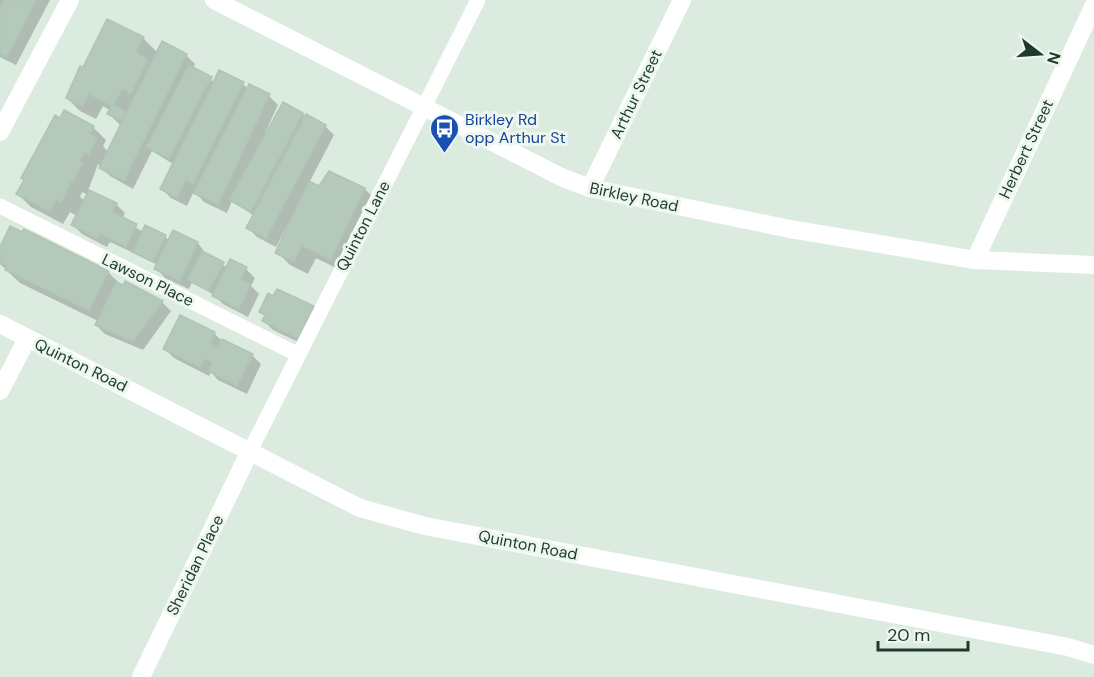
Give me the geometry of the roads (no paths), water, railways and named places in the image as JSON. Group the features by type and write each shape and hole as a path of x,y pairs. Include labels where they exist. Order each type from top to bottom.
{"street":[{"path":"0,132 70,0"},
{"name":"Birkley Road","path":"214,0 561,177 590,188 790,229 975,260 1094,265"},
{"name":"Arthur Street","path":"590,188 682,0"},
{"name":"Herbert Street","path":"975,260 1094,5"},
{"name":"Quinton Road","path":"0,324 360,508 425,526 1068,647 1094,655"},
{"path":"0,392 27,339"},
{"name":"Sheridan Place","path":"141,677 249,453"}],"lane":[{"name":"Quinton Lane","path":"249,453 297,354 478,0"},
{"name":"Lawson Place","path":"0,206 297,354"}],"place":[{"name":"Birkley Rd opp Arthur St","path":"444,154"}]}
